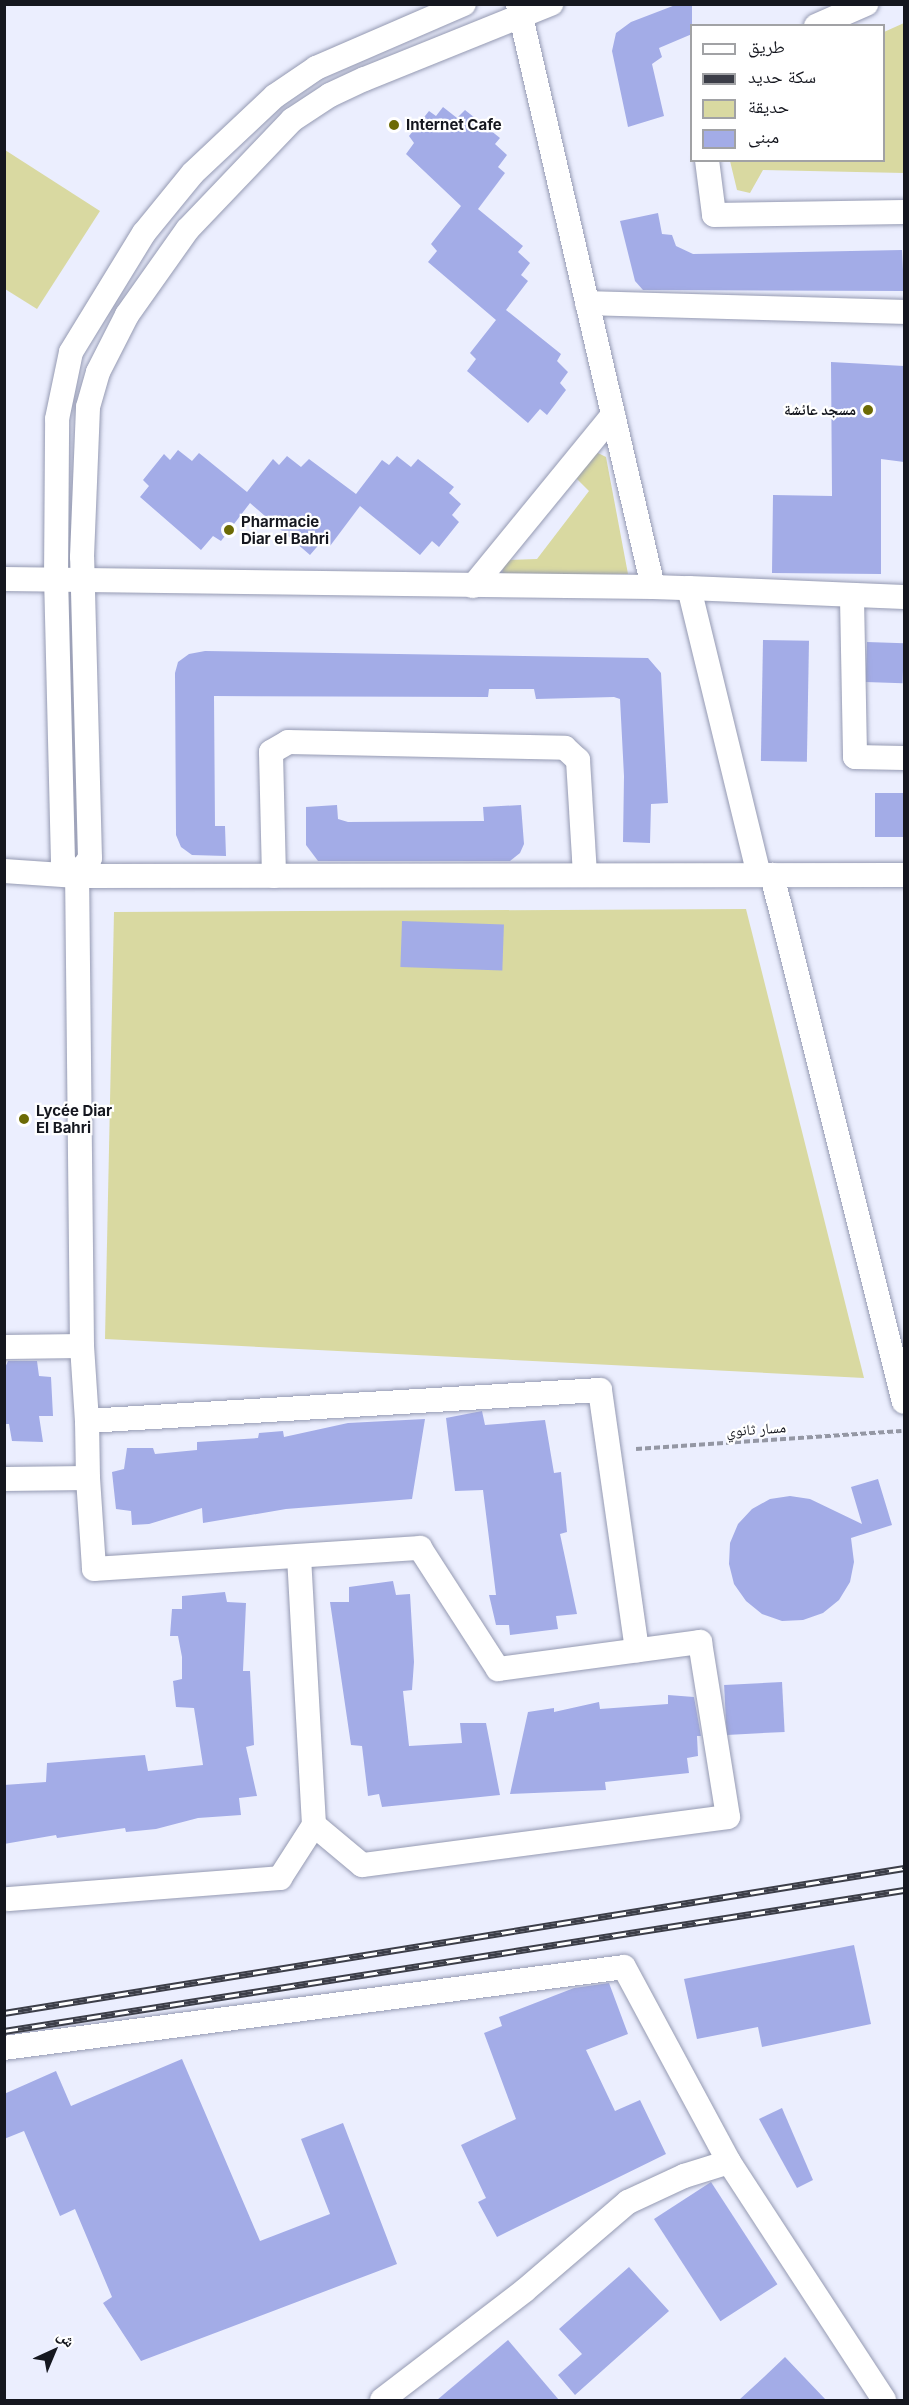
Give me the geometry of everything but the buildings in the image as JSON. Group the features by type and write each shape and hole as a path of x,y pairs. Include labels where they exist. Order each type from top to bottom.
{"street":[{"path":"77,876 63,862 56,580 57,419 71,352 144,233 194,173 275,96 315,68 464,4"},
{"path":"314,1824 362,1864 728,1817 700,1642 498,1669 420,1548 94,1569 82,1346 77,876 90,858 82,580 88,407 98,372 127,315 188,229 254,156 292,120 330,95 520,11 551,4"},
{"path":"821,24 866,4"},
{"path":"520,11 653,587"},
{"path":"707,162 714,215 904,212"},
{"path":"586,303 904,312"},
{"path":"473,586 613,415"},
{"path":"4,579 653,587 852,598 904,597"},
{"path":"689,588 904,1402"},
{"path":"852,598 855,757 904,758"},
{"path":"274,876 271,752 288,742 565,748 578,760 585,875"},
{"path":"4,871 77,876 904,875"},
{"path":"4,1347 82,1346"},
{"path":"87,1421 600,1390 636,1650"},
{"path":"4,1479 88,1478"},
{"path":"8,1899 280,1878 314,1824 299,1556"},
{"path":"4,2048 624,1967 729,2162 884,2400"},
{"path":"382,2400 524,2291 628,2202 684,2176 729,2162"}],"path":[{"name":"مسار ثانوي","path":"608,1451 904,1431"}],"green space":[{"path":"904,23 904,173 763,170 750,193 737,190 730,162 885,162 885,32"},
{"path":"5,150 100,211 37,309 5,289"},
{"path":"596,452 606,457 628,574 501,579 505,560 537,559 589,491 576,478"},
{"path":"746,909 864,1378 105,1339 114,912"}],"railway":[{"path":"4,2013 904,1868"},
{"path":"4,2031 904,1890"}],"place":[{"name":"Internet Cafe","path":"394,125"},
{"name":"مسجد عائشة","path":"868,410"},
{"name":"Pharmacie Diar el Bahri","path":"229,530"},
{"name":"Lycée Diar El Bahri","path":"24,1119"}]}
